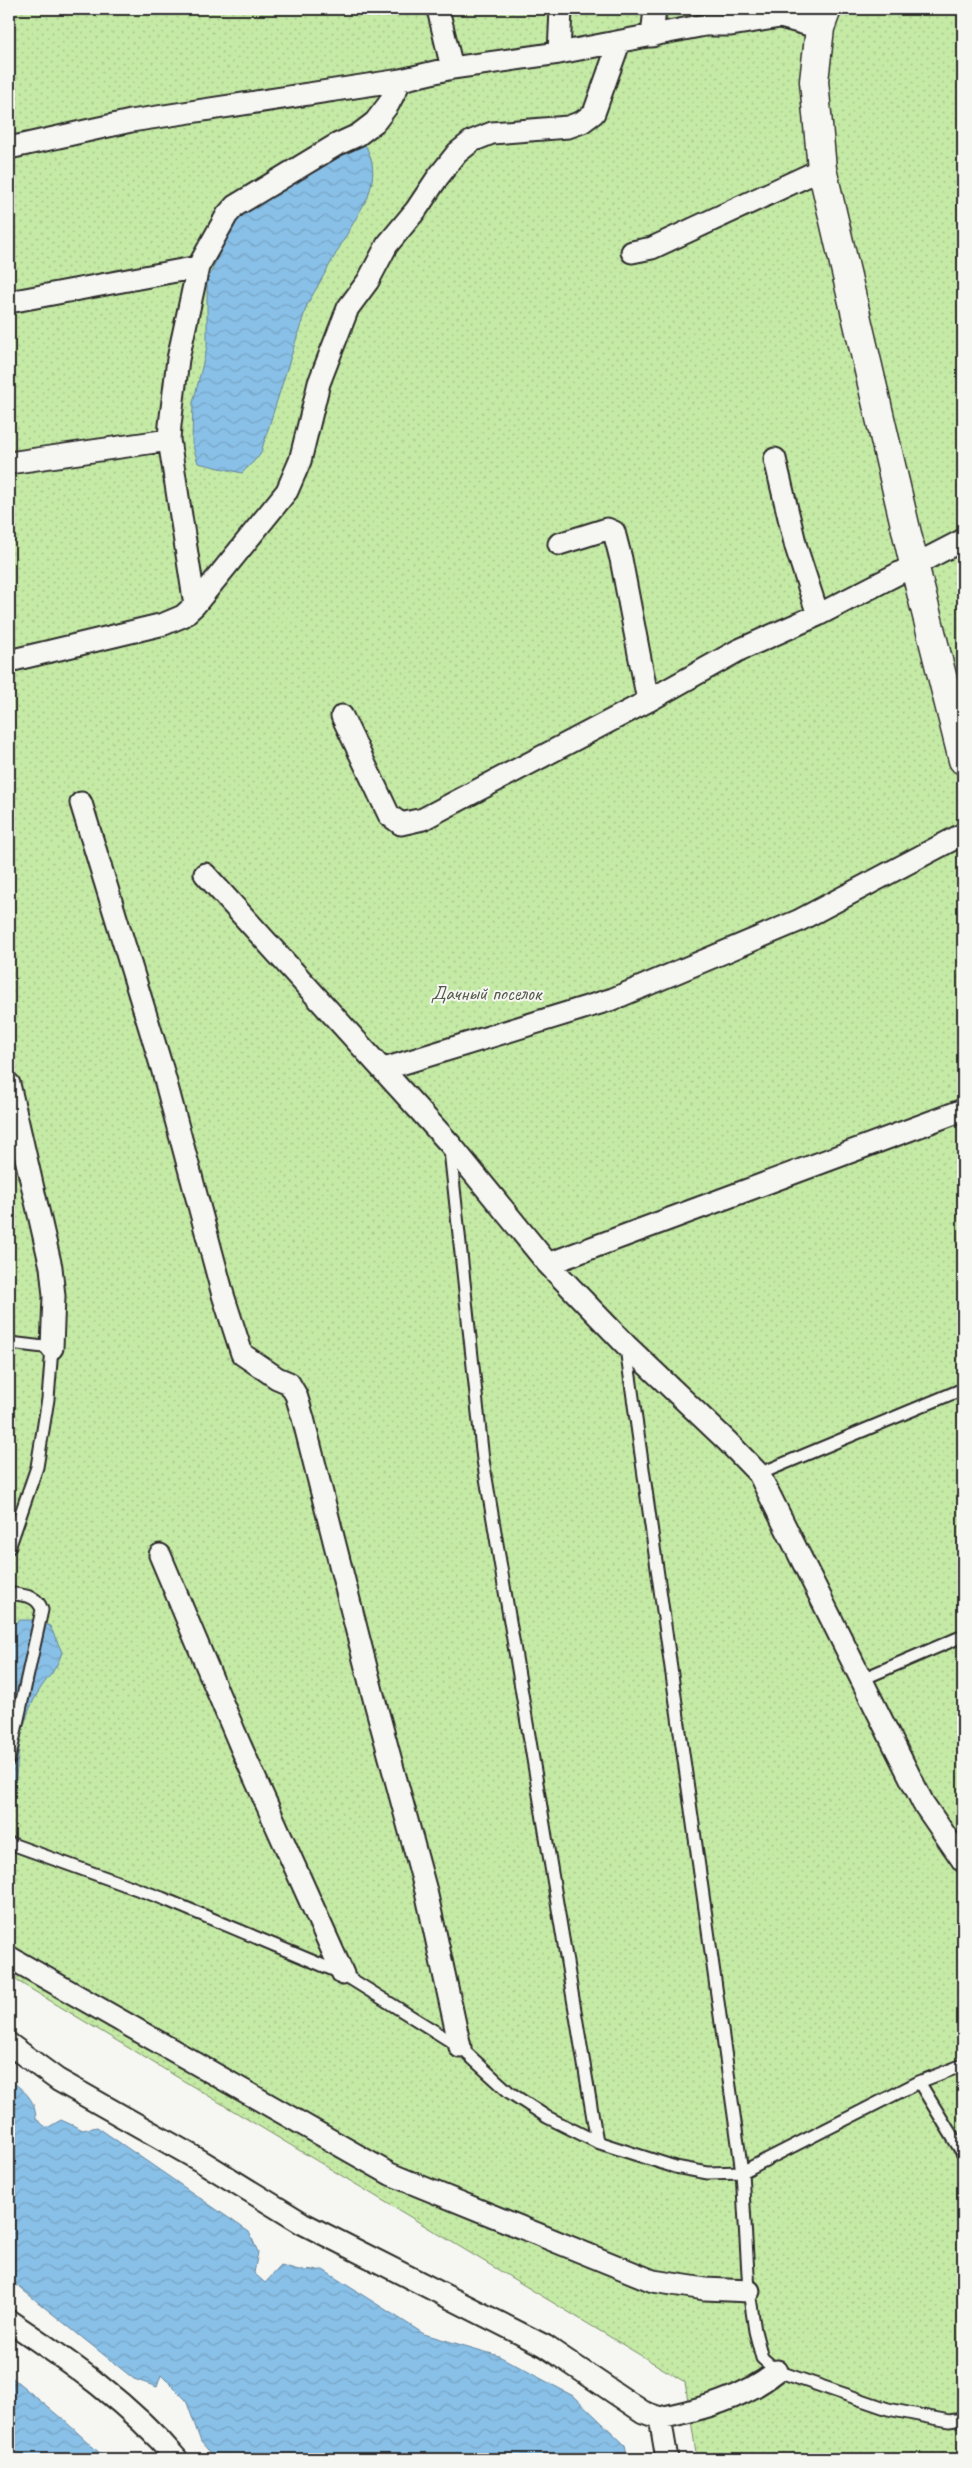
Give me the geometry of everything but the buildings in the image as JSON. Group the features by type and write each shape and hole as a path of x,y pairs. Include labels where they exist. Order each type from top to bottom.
{"street":[{"path":"438,9 452,68"},
{"path":"559,53 561,9"},
{"path":"652,36 655,9"},
{"path":"9,148 131,121 401,80 452,68 619,43 705,25 731,17 824,19 814,81 822,169 914,564 963,760"},
{"path":"9,661 164,624 183,616 195,606 287,491 300,461 319,383 348,308 368,280 387,245 416,210 438,177 457,152 472,141 492,133 568,127 582,122 594,113 619,43"},
{"path":"195,606 169,440 178,359 198,267 227,215 235,206 336,145 358,135 375,122 388,105 401,80"},
{"path":"632,252 652,248 822,169"},
{"path":"9,302 198,267"},
{"path":"9,463 169,440"},
{"path":"775,459 796,547 818,615"},
{"path":"559,544 606,529 614,532 648,701"},
{"path":"342,716 389,815 401,824 423,819 648,701 738,650 818,615 963,540"},
{"path":"81,802 162,1068 223,1296 242,1354 277,1378 289,1383 296,1395 304,1418 372,1691 426,1891 460,2047"},
{"path":"384,1070 622,995 798,921 963,834"},
{"path":"205,874 450,1144 548,1264 626,1345 759,1474 860,1680 923,1803 963,1861"},
{"path":"9,1084 51,1267 54,1296 52,1348"},
{"path":"548,1264 963,1110"},
{"path":"160,1555 240,1745 343,1974"},
{"path":"9,1957 390,2174 653,2281 705,2289 749,2291"},
{"path":"9,2044 58,2080 201,2161 302,2223 546,2346 643,2412 660,2418 726,2401 762,2384 777,2371"},
{"path":"9,2321 75,2365 157,2436 177,2459"},
{"path":"660,2418 667,2459"}],"lane":[{"path":"450,1144 483,1460 597,2142"},
{"path":"9,1344 52,1348 48,1399 37,1468 9,1548"},
{"path":"626,1345 742,2172 749,2291 755,2331 762,2358 777,2371 888,2409 949,2421 963,2419"},
{"path":"759,1474 963,1389"},
{"path":"9,1593 33,1597 40,1603 42,1610 9,1760"},
{"path":"860,1680 963,1636"},
{"path":"9,1843 162,1898 343,1974 460,2047 509,2092 547,2117 597,2142 675,2167 708,2173 742,2172 919,2082 963,2065"},
{"path":"919,2082 963,2154"}],"green space":[{"name":"Дачный поселок","path":"9,9 963,9 963,2459 697,2459 685,2382 9,1976"}],"water":[{"path":"363,141 370,155 373,168 368,197 307,305 260,455 242,473 198,463 192,443 193,403 207,347 207,282 233,221 265,190"},
{"path":"20,1620 35,1620 50,1626 62,1652 54,1670 37,1694 25,1722 19,1749 13,1807 9,1806 9,1627"},
{"path":"9,2079 28,2096 34,2106 36,2119 47,2128 61,2120 83,2130 97,2127 249,2232 258,2252 254,2273 265,2283 281,2266 299,2271 323,2270 424,2334 499,2356 575,2397 625,2445 628,2459 216,2459 201,2442 186,2400 161,2375 157,2387 134,2379 9,2279"},
{"path":"9,2375 67,2423 106,2459 9,2459"}]}
